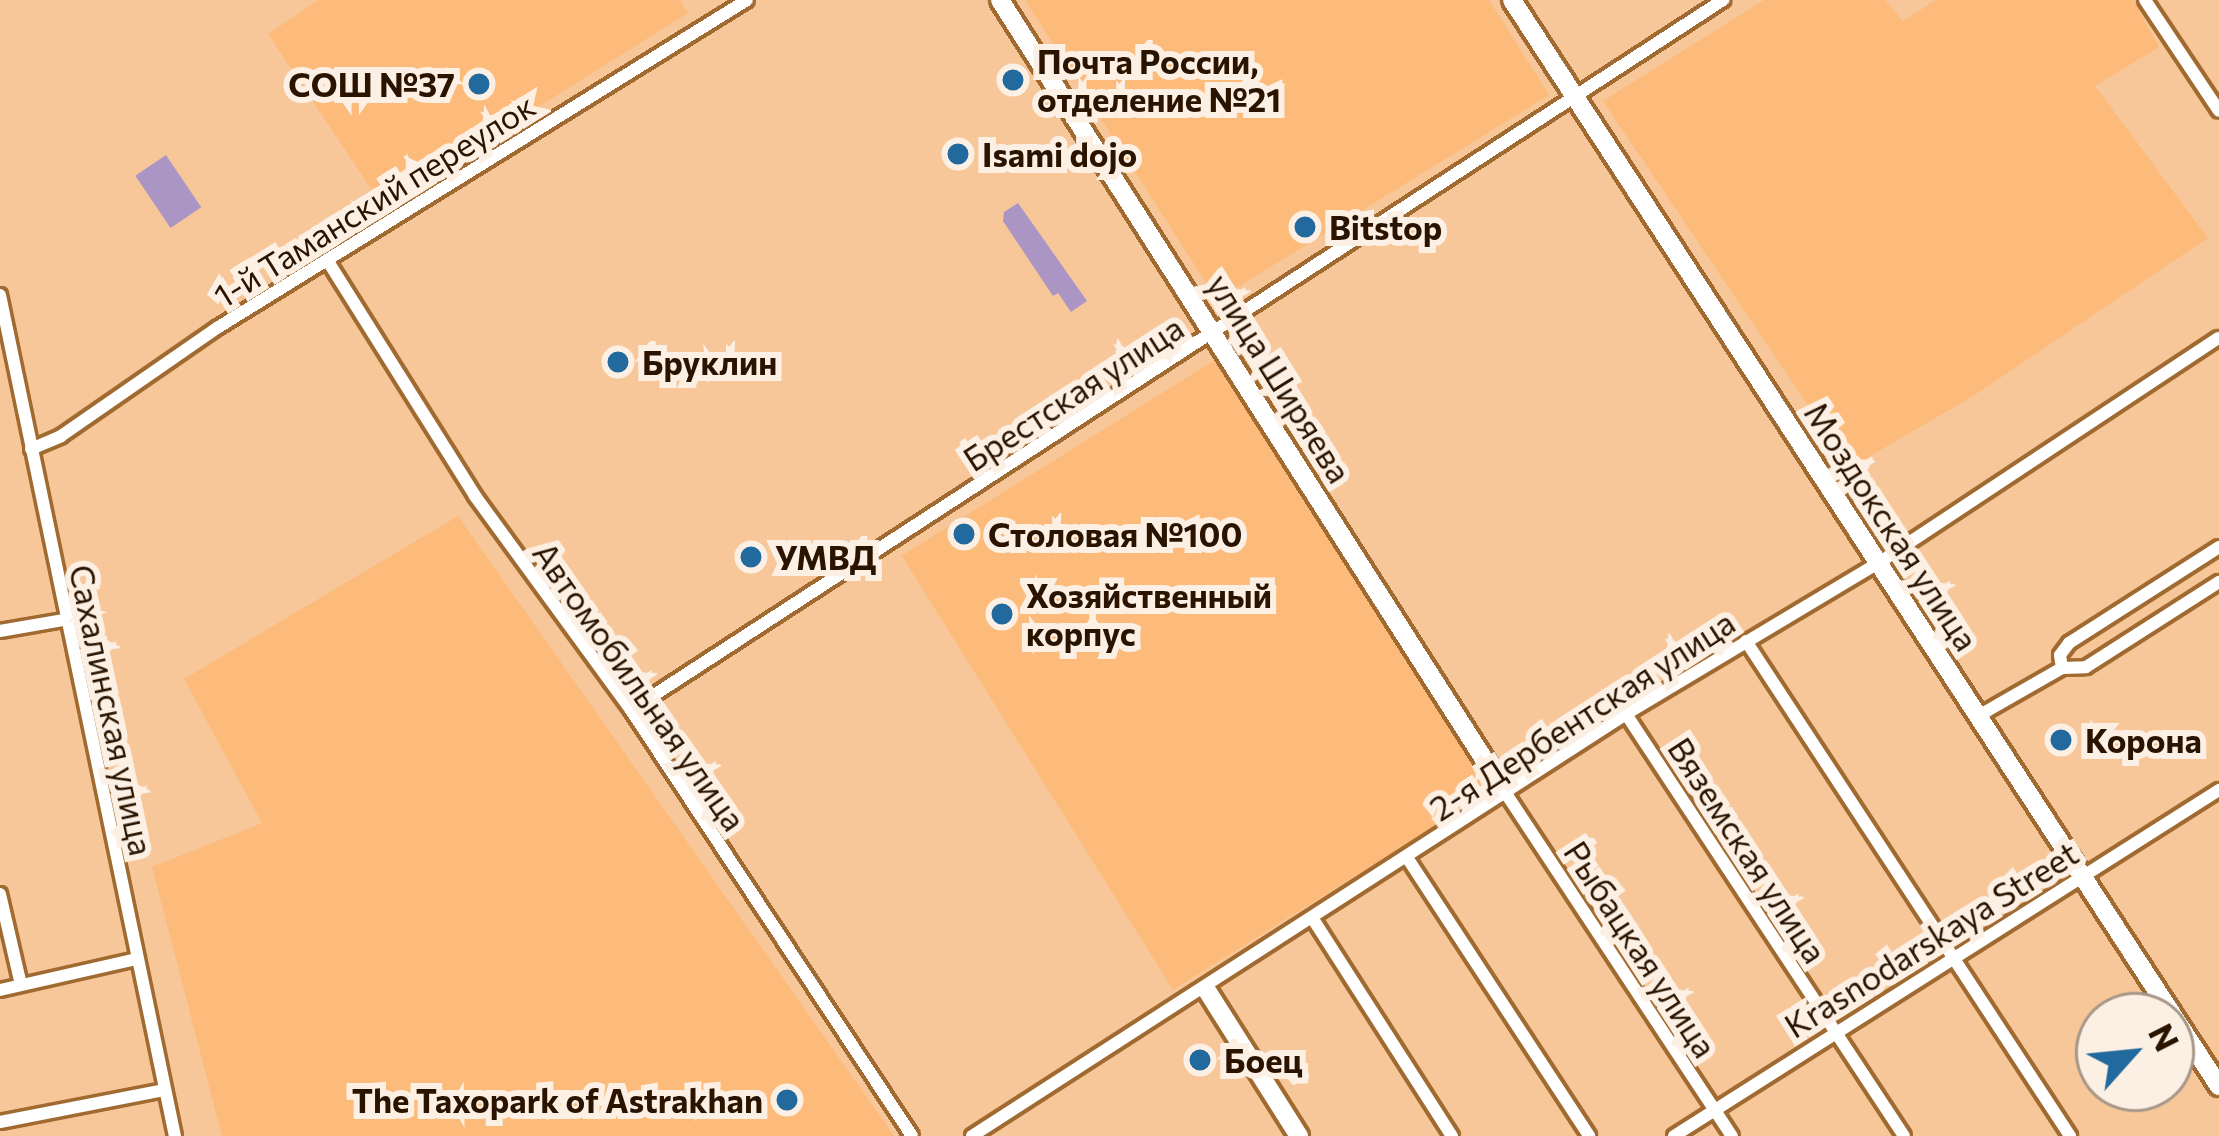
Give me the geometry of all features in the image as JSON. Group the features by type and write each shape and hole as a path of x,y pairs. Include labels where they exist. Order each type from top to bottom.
{"main road":[{"name":"улица Ширяева","path":"1000,0 1216,332 1505,792"},
{"name":"Моздокская улица","path":"1513,0 2219,1086"},
{"path":"1206,989 1299,1136"}],"street":[{"name":"1-й Таманский переулок","path":"31,449 61,436 218,328 747,0"},
{"name":"Брестская улица","path":"631,710 1723,0"},
{"path":"2145,0 2219,111"},
{"name":"Автомобильная улица","path":"329,263 475,496 631,710 912,1136"},
{"name":"Сахалинская улица","path":"0,295 175,1136"},
{"name":"2-я Дербентская улица","path":"972,1136 1408,859 1626,714 1880,562 2219,338"},
{"path":"2062,668 2060,656 2069,643 2219,547"},
{"path":"1980,716 2062,668 2086,667 2219,582"},
{"path":"0,631 64,620"},
{"path":"1746,641 2070,1136"},
{"name":"Вяземская улица","path":"1626,714 1904,1136"},
{"name":"Krasnodarskaya Street","path":"1674,1136 1949,957 2219,790"},
{"name":"Рыбацкая улица","path":"1505,792 1732,1136"},
{"path":"1408,859 1588,1136"},
{"path":"0,894 21,985"},
{"path":"1312,919 1452,1136"},
{"path":"0,990 137,959"},
{"path":"0,1122 166,1090"}],"shaded area":[{"path":"318,0 680,0 688,13 382,205 268,34"},
{"path":"1025,0 1489,0 1549,95 1217,300"},
{"path":"1764,0 1885,0 1903,21 1936,0 2133,0 2159,47 2095,86 2208,238 1973,396 1850,468 1603,101"},
{"path":"166,155 201,207 171,228 135,176"},
{"path":"1018,203 1087,301 1071,312 1058,293 1053,296 1003,221 1004,212"},
{"path":"1218,358 1489,792 1173,990 902,556"},
{"path":"458,516 894,1136 222,1136 152,867 262,823 184,679"}],"place":[{"name":"Почта России, отделение №21","path":"1013,80"},
{"name":"СОШ №37","path":"479,84"},
{"name":"Isami dojo","path":"958,154"},
{"name":"Bitstop","path":"1305,227"},
{"name":"Бруклин","path":"618,362"},
{"name":"Столовая №100","path":"964,534"},
{"name":"УМВД","path":"751,557"},
{"name":"Хозяйственный корпус","path":"1002,614"},
{"name":"Корона","path":"2061,740"},
{"name":"Боец","path":"1200,1060"},
{"name":"The Taxopark of Astrakhan","path":"787,1100"}]}
